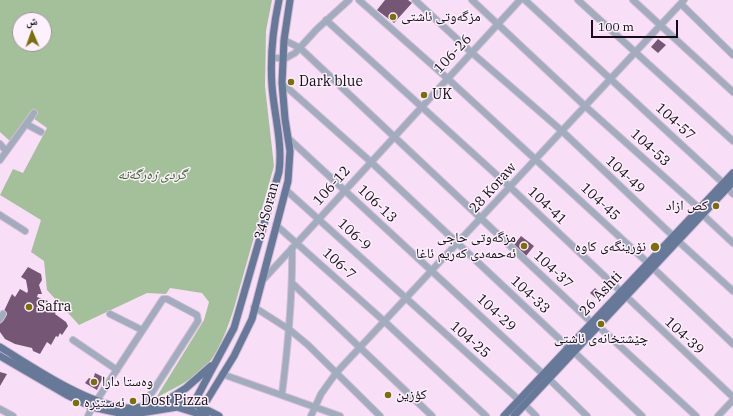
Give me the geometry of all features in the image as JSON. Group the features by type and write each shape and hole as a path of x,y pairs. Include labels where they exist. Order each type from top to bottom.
{"main road":[{"name":"34 Soran","path":"192,407 231,334 239,314 279,172 280,158 272,86 272,58 279,0"},
{"name":"34 Soran","path":"202,412 245,334 262,281 286,190 290,163 282,83 284,40 290,0"},
{"name":"26 Ashti","path":"504,416 522,402 546,377 725,186 733,172"},
{"name":"26 Ashti","path":"725,186 733,182"},
{"path":"0,347 71,388 97,400 139,413 162,403 186,388 218,358"},
{"path":"0,356 67,395 92,407 118,414 154,414 177,407 192,407"},
{"path":"162,403 175,401 202,412 219,416"},
{"name":"26 Ashti","path":"514,416 522,402"}],"street":[{"path":"272,58 283,59 293,55 326,20 349,0"},
{"name":"104-45","path":"359,0 536,158 733,344"},
{"name":"104-49","path":"415,0 471,52 562,131 733,291"},
{"name":"104-53","path":"472,0 585,106 701,211 733,243"},
{"name":"106-26","path":"420,107 520,0"},
{"name":"104-57","path":"525,0 733,194"},
{"path":"578,0 733,141"},
{"path":"633,0 733,92"},
{"path":"682,2 733,55"},
{"name":"28 Koraw","path":"312,416 321,394 336,373 682,2"},
{"name":"104-41","path":"326,20 420,107 510,187 622,295"},
{"name":"104-37","path":"284,40 300,48 595,324 696,416"},
{"name":"104-33","path":"282,83 371,162 642,416"},
{"name":"106-12","path":"262,281 420,107"},
{"path":"0,160 34,113"},
{"path":"26,124 41,132"},
{"name":"106-13","path":"288,138 432,271"},
{"path":"0,144 6,151"},
{"name":"106-9","path":"286,190 405,299"},
{"path":"0,215 25,231"},
{"name":"106-7","path":"276,225 297,242 384,321 486,416"},
{"path":"282,394 290,330 293,284 292,248"},
{"name":"104-29","path":"432,271 587,416"},
{"path":"293,284 432,416"},
{"name":"104-39","path":"622,295 733,399"},
{"path":"97,400 163,299 167,300 191,312 198,318 198,321 139,413"},
{"name":"104-25","path":"405,299 536,416"},
{"path":"254,307 290,330 380,416"},
{"path":"110,314 142,330"},
{"path":"73,340 117,370"},
{"path":"222,374 282,394 340,416"},
{"path":"718,416 733,399"},
{"path":"88,416 92,407"},
{"path":"0,409 13,416"}],"green space":[{"name":"گردی زەرگەتە","path":"0,0 272,0 266,31 265,86 274,166 234,308 229,324 214,356 204,368 193,377 156,398 204,320 209,302 202,293 170,288 166,294 147,293 79,325 47,290 44,261 31,252 41,220 0,195 13,169 23,173 47,128 33,118 12,143 0,132"}],"building":[{"name":"مزگەوتی ئاشتی","path":"385,0 408,0 412,3 394,23 377,10"},
{"path":"658,39 666,45 658,53 651,47"},
{"name":"مزگەوتی حاجی ئەحمەدی کەریم ئاغا","path":"521,236 534,246 526,256 514,245"},
{"name":"Safra","path":"28,267 41,274 42,280 39,285 42,294 38,294 37,297 48,301 47,304 56,311 55,314 66,322 68,326 62,335 60,333 58,337 56,336 51,345 47,342 40,354 33,351 32,348 15,344 5,339 0,332 0,324 6,313 4,311 12,294 15,297 20,289 27,293 28,291 26,280 21,277"},
{"path":"595,288 599,292 596,298 590,293"},
{"path":"0,372 7,374 0,386"},
{"name":"وەستا دارا","path":"95,373 103,377 97,390 85,383 89,378 93,380"}],"place":[{"name":"مزگەوتی ئاشتی","path":"393,17"},
{"name":"Dark blue","path":"291,82"},
{"name":"UK","path":"424,95"},
{"name":"كص ازاد","path":"716,206"},
{"name":"مزگەوتی حاجی ئەحمەدی کەریم ئاغا","path":"524,246"},
{"name":"نۆرینگەی کاوە","path":"655,247"},
{"name":"Safra","path":"29,307"},
{"name":"چێشتخانەی ئاشتی","path":"601,324"},
{"name":"وەستا دارا","path":"94,382"},
{"name":"كؤزين","path":"388,395"},
{"name":"Dost Pizza","path":"133,401"},
{"name":"ئەستێرە","path":"76,403"}]}
